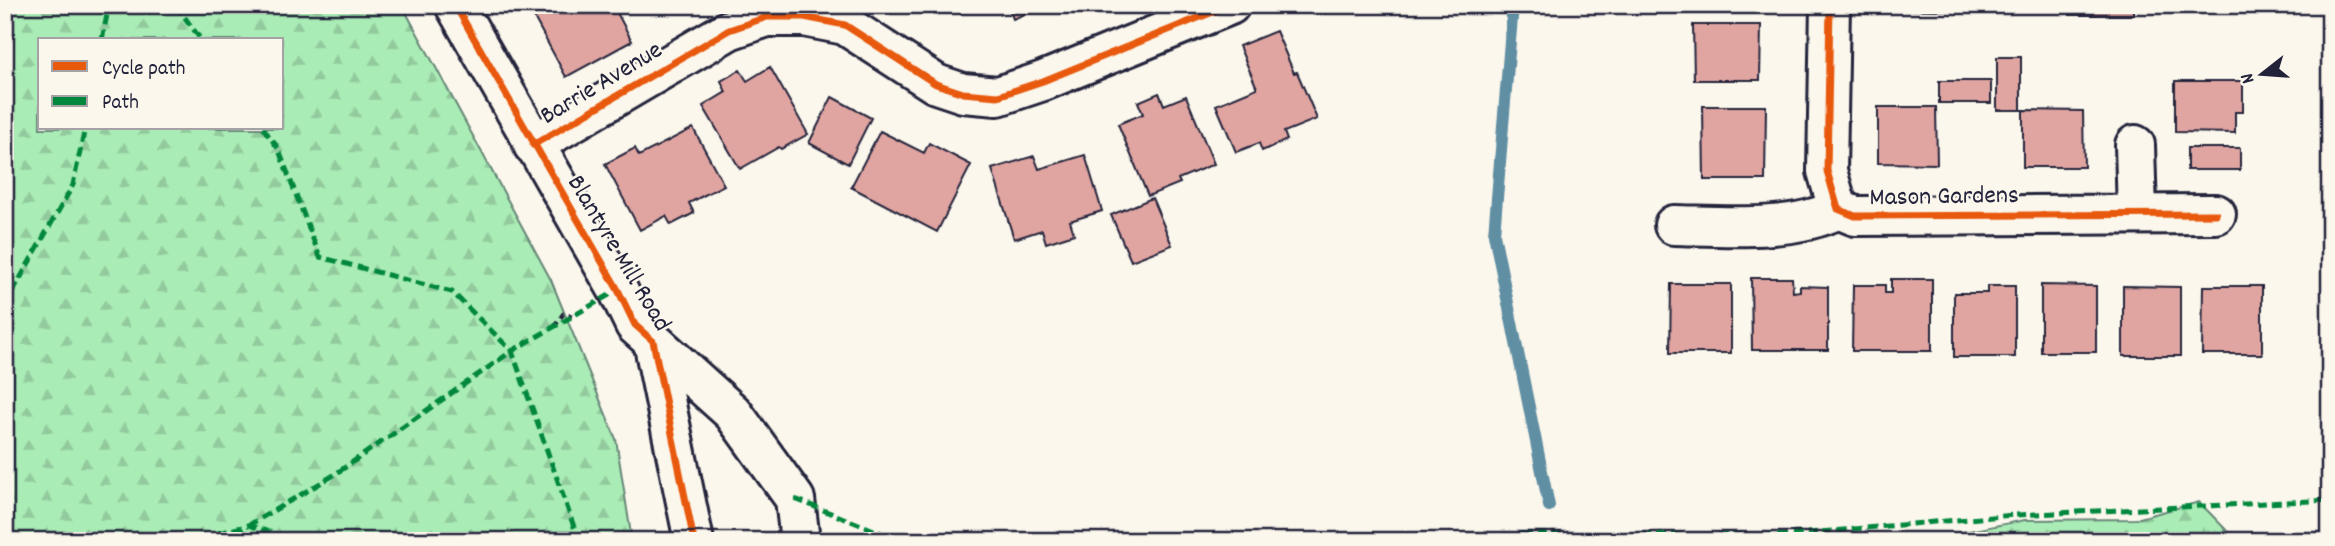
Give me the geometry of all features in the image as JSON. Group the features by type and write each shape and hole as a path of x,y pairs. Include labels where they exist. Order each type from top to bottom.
{"street":[{"name":"Blantyre Mill Road","path":"455,5 618,290 635,325 733,414 794,499 800,541"},
{"name":"Barrie Avenue","path":"533,145 729,30 766,17 804,18 845,25 936,84 963,93 998,96 1043,81 1230,5"},
{"name":"Mason Gardens","path":"1830,5 1828,171 1838,209"},
{"path":"2135,145 2137,214"},
{"name":"Mason Gardens","path":"1838,209 1855,216 2216,214"},
{"name":"Mason Gardens","path":"1674,225 1760,226 1823,217 1838,209"},
{"name":"Blantyre Mill Road","path":"653,341 694,541"}],"path":[{"path":"555,326 563,314 572,316"}],"green space":[{"path":"5,5 402,5 551,280 616,439 632,541 5,541"},
{"path":"2199,502 2237,541 1918,541 2025,520 2136,519"}],"building":[{"path":"534,5 613,5 632,41 566,77 529,8"},
{"path":"945,5 965,5 961,13"},
{"path":"1008,5 1047,5 1013,19"},
{"path":"1872,5 1950,5 1950,10 1872,9"},
{"path":"2070,5 2134,5 2134,15 2070,15"},
{"path":"2155,5 2235,5 2235,11 2155,10"},
{"path":"1693,25 1761,25 1760,80 1694,80"},
{"path":"1276,31 1317,119 1284,132 1287,140 1262,151 1259,143 1236,152 1216,105 1257,88 1239,46"},
{"path":"1997,57 2021,57 2021,110 1997,110"},
{"path":"770,67 808,134 740,169 703,106 726,92 721,81 740,70 747,81"},
{"path":"1939,81 1991,81 1991,103 1939,103"},
{"path":"2175,81 2243,81 2243,112 2235,112 2235,133 2175,132"},
{"path":"1159,93 1164,105 1186,96 1214,164 1178,179 1180,183 1148,196 1118,124 1143,114 1138,102"},
{"path":"832,97 871,118 848,164 809,143"},
{"path":"1703,106 1766,106 1765,180 1704,180"},
{"path":"1878,107 1936,107 1937,164 1878,163"},
{"path":"2023,110 2083,111 2084,167 2023,167"},
{"path":"693,128 724,185 689,203 694,213 671,225 666,216 640,230 605,164 635,148 639,156"},
{"path":"880,131 924,153 929,143 971,165 937,232 851,187"},
{"path":"2187,148 2240,148 2240,170 2187,170"},
{"path":"1085,155 1102,211 1070,221 1074,234 1046,243 1042,230 1014,239 992,169 1034,156 1039,169"},
{"path":"1152,198 1172,245 1131,261 1111,215"},
{"path":"1751,278 1792,278 1793,292 1800,291 1800,286 1828,287 1828,350 1752,350"},
{"path":"1891,279 1932,279 1932,351 1852,351 1853,285 1885,285 1885,293 1891,293"},
{"path":"1671,284 1731,284 1731,353 1670,353"},
{"path":"2041,285 2096,286 2096,352 2041,352"},
{"path":"1987,286 2015,286 2015,357 1954,357 1954,293 1987,293"},
{"path":"2123,286 2180,287 2180,356 2123,356"},
{"path":"2203,286 2262,286 2262,354 2202,354"}],"waterway":[{"path":"1513,5 1494,234 1549,506"}],"marked path":[{"path":"102,38 109,5"},
{"path":"176,5 200,38"},
{"path":"5,305 73,185 85,130"},
{"path":"264,130 278,148 320,257 452,292 512,351 579,541"},
{"path":"222,541 334,475 512,351 618,290"},
{"path":"795,499 902,541"},
{"path":"1522,534 1786,535 2014,515 2330,500"},
{"path":"189,541 249,525 295,541"},
{"path":"1460,541 1522,534 1526,541"}],"cycle path":[{"path":"455,5 618,290 635,325 653,341 694,541"},
{"path":"533,145 729,30 767,17 804,17 845,25 936,84 963,93 998,96 1043,81 1230,5"},
{"path":"1830,5 1827,171 1838,209 1855,216 2216,214"}]}
